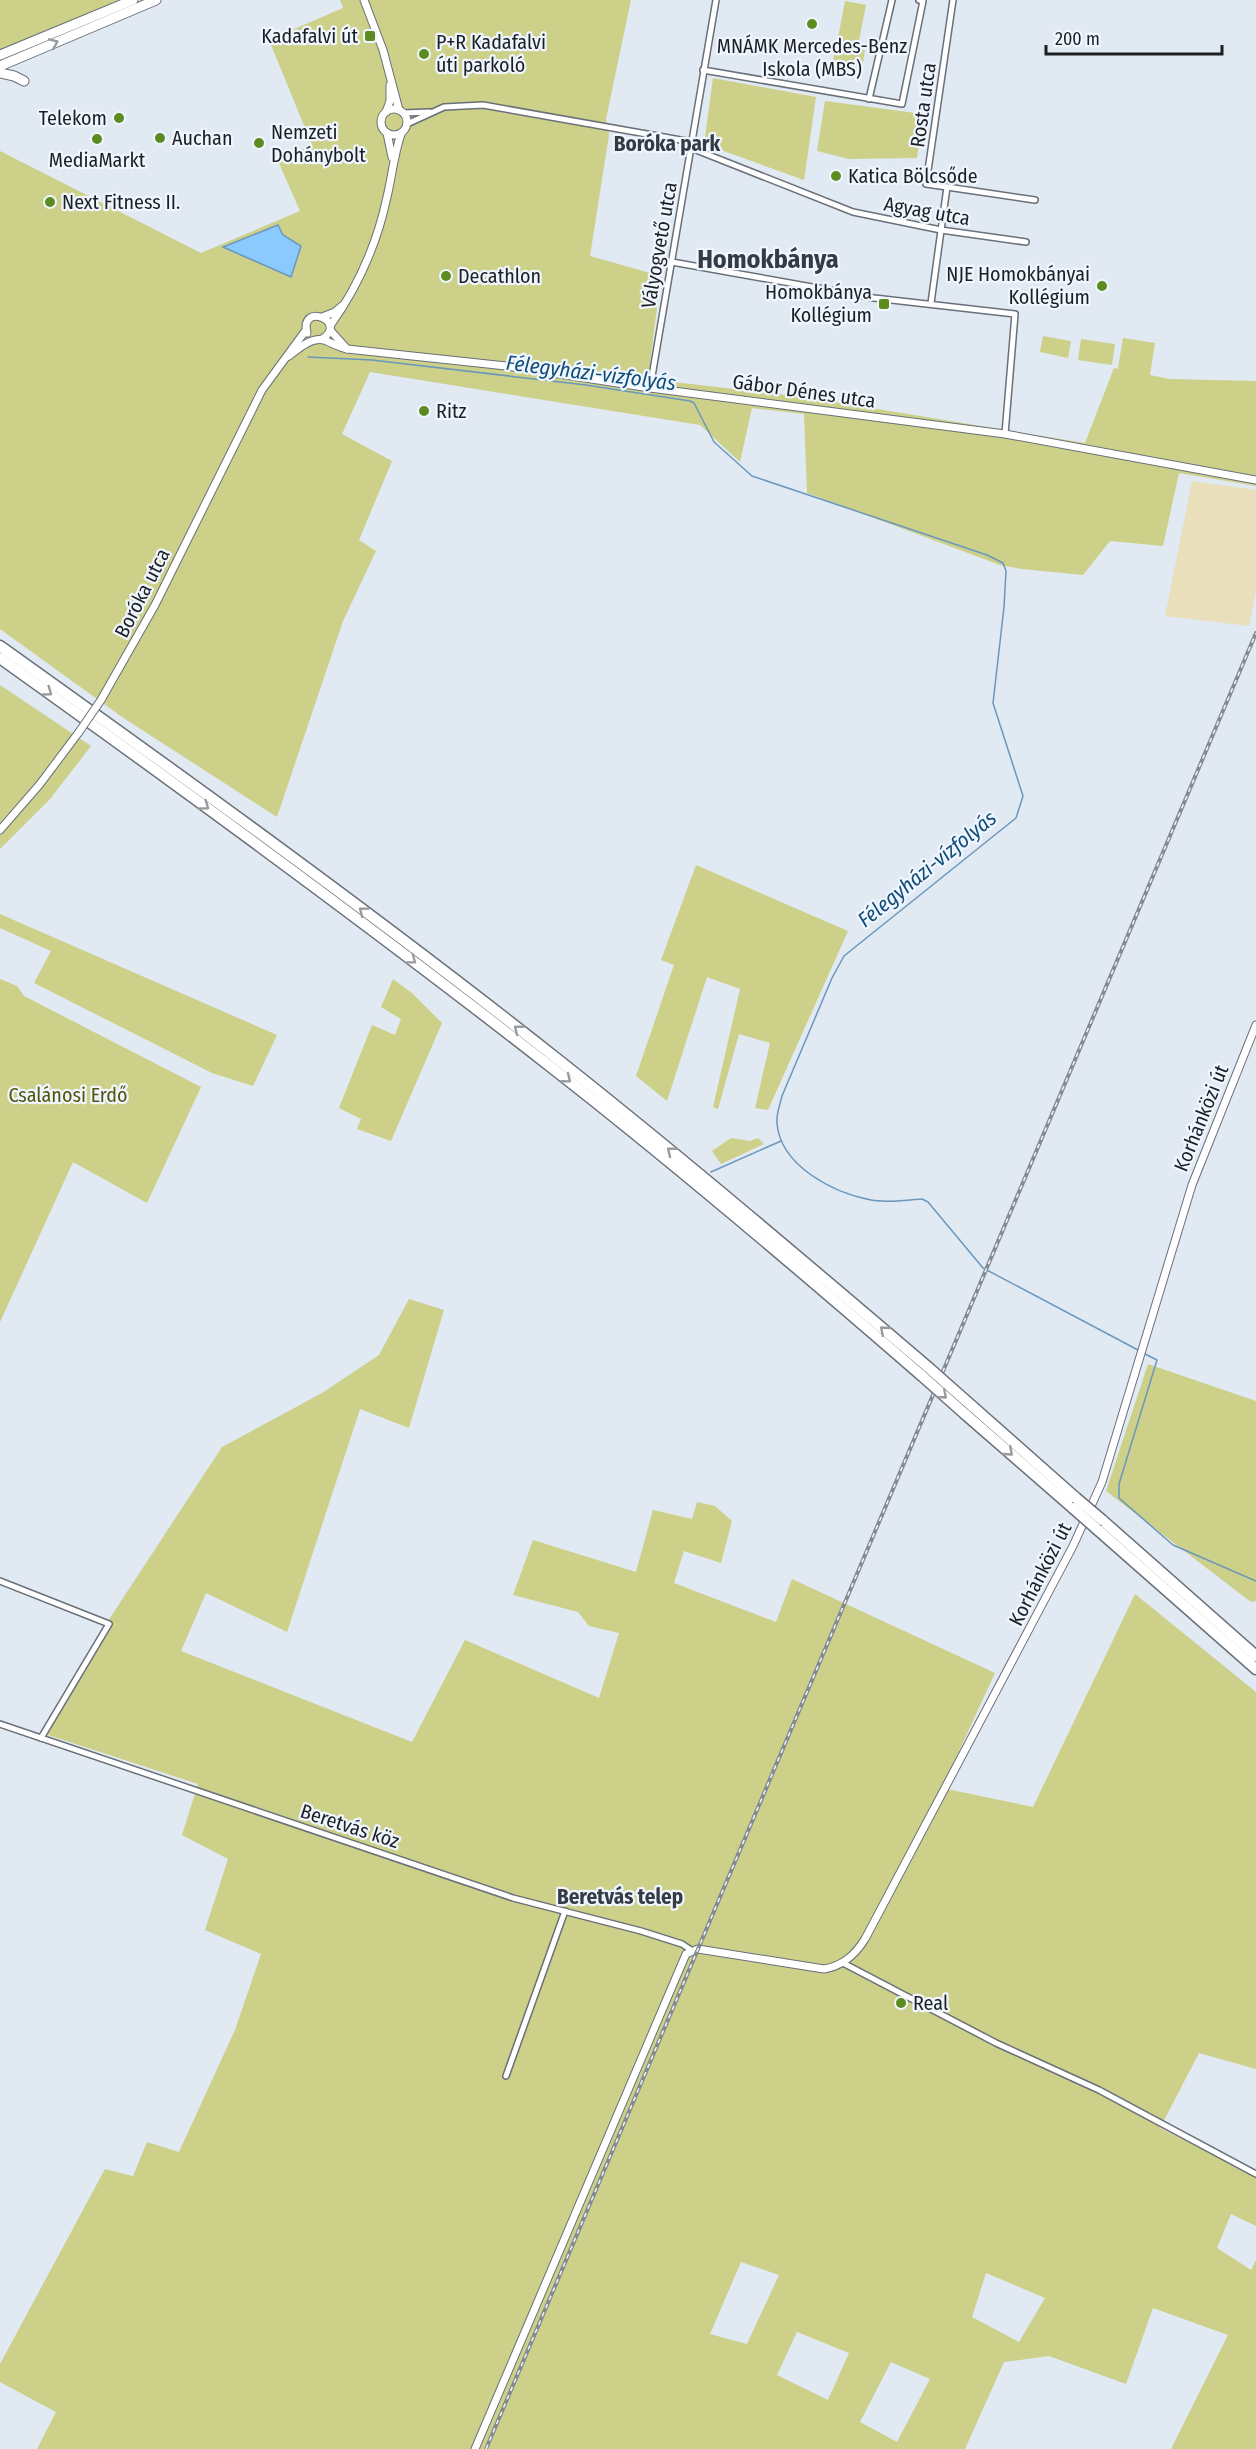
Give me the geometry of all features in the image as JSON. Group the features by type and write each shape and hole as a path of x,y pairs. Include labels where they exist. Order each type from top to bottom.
{"highway":[{"path":"0,645 279,848 560,1061 692,1167 1100,1525 1256,1656"},
{"path":"0,658 263,848 554,1069 925,1372"},
{"path":"1100,1525 1256,1669"}],"main road":[{"path":"0,55 133,0"},
{"path":"0,66 156,0"},
{"path":"0,73 24,81"}],"street":[{"path":"364,0 407,124"},
{"name":"Vályogvető utca","path":"650,388 716,0"},
{"path":"869,99 892,0"},
{"path":"703,70 902,104 921,0"},
{"name":"Rosta utca","path":"947,187 926,184 953,0"},
{"path":"390,78 390,101 381,123 387,133 393,166"},
{"name":"Agyag utca","path":"432,112 452,106 497,107 692,145 853,213 1026,243"},
{"path":"386,112 432,112"},
{"path":"350,297 335,312 310,319 306,330 309,337 319,340 330,328 350,297 375,239 388,196 401,134 407,124 432,112"},
{"path":"387,133 401,134"},
{"path":"931,303 947,187 1035,200"},
{"path":"672,261 874,297 1015,314 1005,434"},
{"path":"322,317 347,349"},
{"name":"Boróka utca","path":"0,830 47,776 101,700 155,606 262,390 306,330"},
{"name":"Gábor Dénes utca","path":"319,340 347,349 506,366 650,388 1005,434 1256,480"},
{"name":"Boróka utca","path":"289,356 319,340"},
{"name":"Korhánközi út","path":"843,1963 855,1953 865,1939 1083,1526 1102,1482 1192,1185 1256,1025"},
{"path":"0,1581 109,1624 41,1738"},
{"name":"Beretvás köz","path":"0,1724 513,1898 641,1931 682,1944 691,1950"},
{"path":"506,2076 565,1911"},
{"path":"475,2449 682,1959 691,1950 698,1949 816,1969 830,1968 843,1963 996,2043 1099,2090 1256,2174"}],"green space":[{"path":"0,0 119,0 0,52"},
{"path":"340,0 631,0 606,119 609,135 590,256 661,276 648,379 804,397 1085,443 1114,368 1120,369 1118,368 1123,338 1155,343 1150,375 1170,379 1256,381 1256,486 1179,473 1163,546 1110,541 1083,575 1022,569 1000,565 807,493 804,414 752,408 740,462 700,425 370,372 342,434 392,461 359,540 376,551 343,621 277,817 122,717 0,629 0,151 201,253 300,211 278,161 312,145 269,40 343,8"},
{"path":"845,1 866,5 858,46 837,43"},
{"path":"836,45 865,50 862,67 833,62"},
{"path":"713,78 816,97 804,180 704,144"},
{"path":"825,101 923,114 917,158 849,159 817,151"},
{"path":"1043,336 1071,341 1068,358 1040,352"},
{"path":"1081,339 1115,344 1112,365 1078,360"},
{"path":"0,685 91,746 50,799 0,849"},
{"path":"696,865 848,931 768,1110 755,1108 770,1043 739,1034 718,1109 713,1107 740,989 707,977 667,1101 636,1076 674,965 661,960"},
{"name":"Csalánosi Erdő","path":"0,914 277,1035 253,1086 212,1073 34,983 51,951 0,928"},
{"name":"Csalánosi Erdő","path":"0,979 17,986 24,996 201,1087 147,1203 73,1162 0,1322"},
{"path":"393,979 412,993 442,1023 391,1141 357,1129 361,1119 339,1108 372,1025 395,1035 401,1019 381,1007"},
{"path":"731,1138 750,1141 758,1138 764,1144 721,1164 712,1151"},
{"path":"409,1299 444,1310 409,1428 360,1409 287,1632 206,1593 181,1651 412,1742 465,1640 599,1698 619,1633 589,1626 578,1612 513,1595 533,1540 636,1572 653,1510 692,1519 697,1502 715,1506 732,1521 721,1563 684,1551 674,1583 776,1622 792,1579 995,1673 942,1788 1033,1807 1135,1594 1256,1692 1256,2069 1199,2053 1160,2128 1256,2176 1256,2226 1231,2214 1217,2248 1251,2270 1256,2260 1256,2449 1171,2449 1228,2335 1153,2308 1126,2384 1049,2356 1004,2362 965,2449 37,2449 56,2412 0,2382 0,2364 105,2169 133,2176 147,2142 179,2152 235,2030 261,1954 205,1930 228,1859 182,1835 198,1784 42,1733 106,1624 222,1447 322,1393 379,1355","holes":["741,2262 779,2275 747,2344 710,2334","986,2273 1045,2298 1019,2342 972,2317","797,2332 849,2353 828,2400 777,2375","891,2362 930,2379 897,2442 860,2422"]},
{"path":"1148,1364 1256,1401 1256,1601 1251,1602 1106,1491"}],"sand":[{"path":"1192,481 1256,490 1256,591 1249,626 1165,616"}],"water":[{"path":"278,225 283,235 301,246 291,277 223,247"}],"waterway":[{"name":"Félegyházi-vízfolyás","path":"308,357 372,360 586,385 690,401 694,403 714,442 752,476 987,555 1003,563 1006,571 1004,607 993,703 1023,796 1016,818 844,956 832,978 782,1096 777,1123 780,1138 788,1152 811,1175 841,1191 871,1200 922,1199 928,1202 983,1268 1138,1350"},
{"path":"711,1172 781,1141"},
{"name":"Félegyházi-vízfolyás","path":"1145,1354 1157,1360 1119,1484 1119,1498 1173,1545 1256,1581"}],"railway":[{"path":"486,2449 1256,633"}],"place":[{"name":"MNÁMK Mercedes-Benz Iskola (MBS)","path":"812,24"},
{"name":"Kadafalvi út","path":"370,36"},
{"name":"P+R Kadafalvi úti parkoló","path":"424,54"},
{"name":"Telekom","path":"119,118"},
{"name":"Auchan","path":"160,138"},
{"name":"MediaMarkt","path":"97,139"},
{"name":"Nemzeti Dohánybolt","path":"259,143"},
{"name":"Katica Bölcsőde","path":"836,176"},
{"name":"Next Fitness II.","path":"50,202"},
{"name":"Decathlon","path":"446,276"},
{"name":"NJE Homokbányai Kollégium","path":"1102,286"},
{"name":"Homokbánya Kollégium","path":"884,304"},
{"name":"Ritz","path":"424,411"},
{"name":"Real","path":"901,2003"}],"district":[{"name":"Boróka park","path":"667,144"},
{"name":"Homokbánya","path":"768,259"},
{"name":"Beretvás telep","path":"620,1897"}]}
